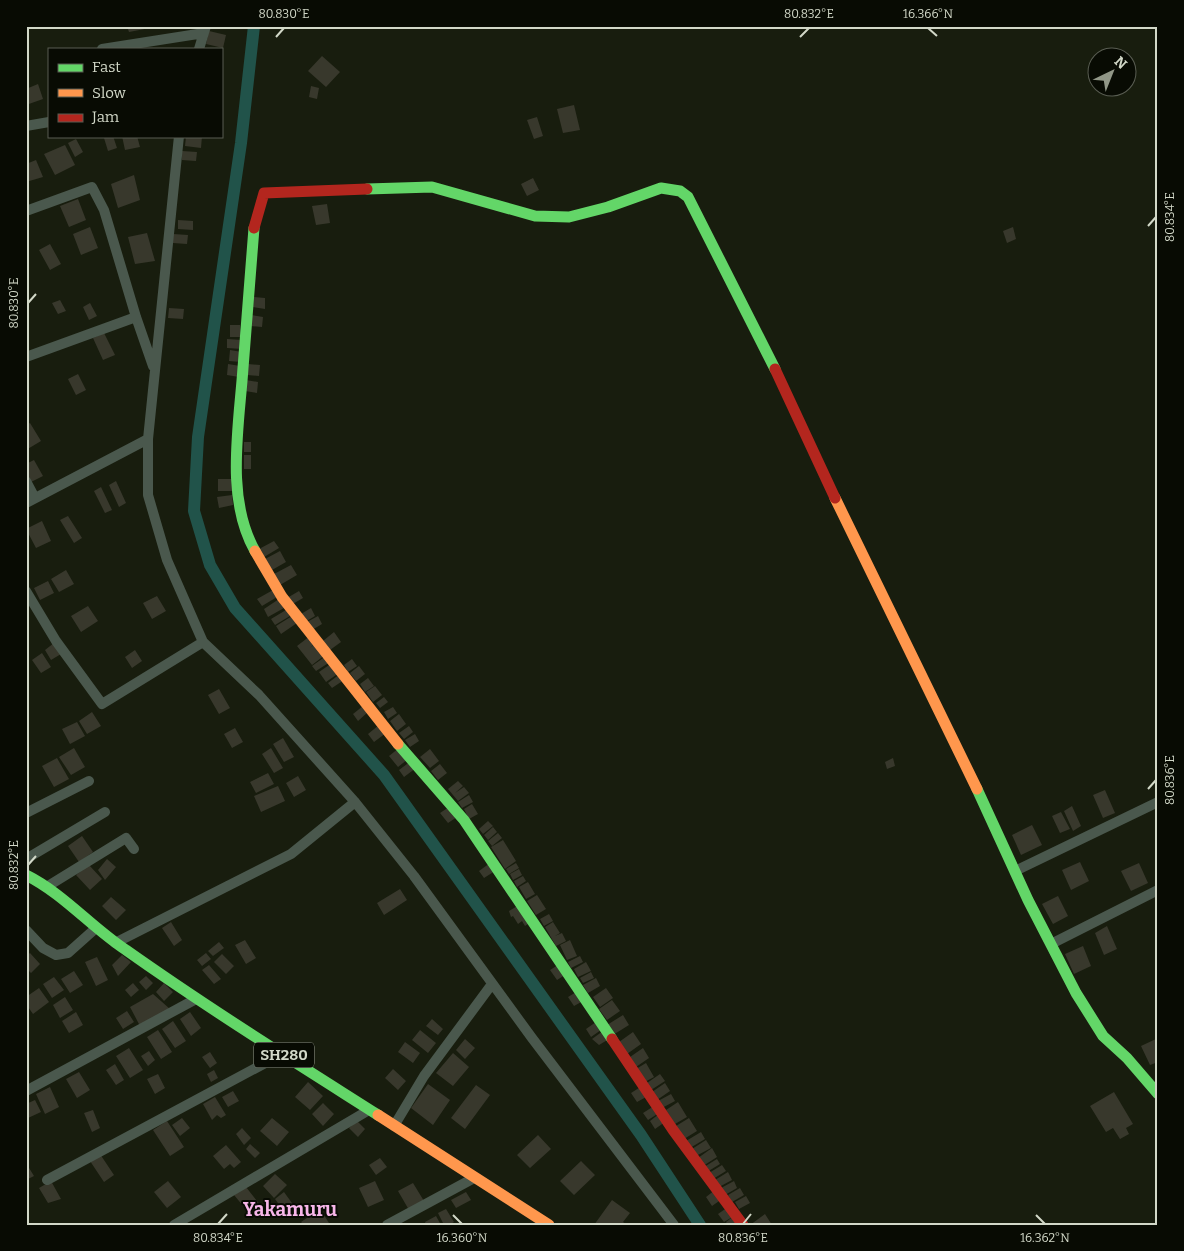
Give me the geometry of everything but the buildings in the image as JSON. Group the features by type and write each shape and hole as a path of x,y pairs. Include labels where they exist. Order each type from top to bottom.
{"street":[{"path":"107,48 205,30 199,48"},
{"path":"26,126 48,122"},
{"path":"179,138 148,439 148,495 166,560 203,642 259,695 355,802 414,876 492,984 674,1225"},
{"path":"26,211 92,187 104,210 136,317 155,369"},
{"path":"743,1225 673,1130 464,820 391,736 282,597 249,540 241,510 236,464 254,228 264,193 432,187 535,216 569,217 608,207 660,188 680,191 688,197 792,402 858,548 956,743 1015,871 1089,1017 1103,1036 1127,1058 1158,1094"},
{"path":"26,357 136,317"},
{"path":"26,480 31,501 148,439"},
{"path":"26,591 56,641 102,704 203,642"},
{"path":"26,814 89,781"},
{"path":"115,943 291,854 355,802"},
{"path":"1015,871 1158,802"},
{"path":"26,860 105,812"},
{"path":"48,886 126,838 134,849"},
{"name":"SH280","path":"26,875 48,886 115,943 196,999 549,1225"},
{"path":"1051,944 1158,890"},
{"path":"26,930 43,948 56,955 68,953 96,928"},
{"path":"394,1126 424,1076 492,984"},
{"path":"26,1091 196,999"},
{"path":"47,1180 282,1054"},
{"path":"174,1225 369,1110"},
{"path":"387,1225 474,1178"}],"waterway":[{"path":"254,26 241,143 198,437 194,511 210,565 235,608 384,775 641,1135 700,1225"}],"traffic: fast":[{"path":"367,189 432,187 535,216 569,217 608,207 661,188 680,191 688,197 775,369"},
{"path":"254,228 236,462 240,508 246,530 255,551"},
{"path":"398,744 464,820 612,1039"},
{"path":"977,789 1028,900 1076,993 1103,1036 1127,1058 1158,1094"},
{"path":"26,875 53,892 113,941 157,972 378,1115"}],"traffic: slow":[{"path":"835,498 977,789"},
{"path":"255,551 282,597 398,744"},
{"path":"378,1115 549,1225"}],"traffic: jam":[{"path":"254,228 264,193 367,189"},
{"path":"775,369 835,498"},
{"path":"612,1039 673,1130 743,1225"}],"district":[{"name":"Yakamuru","path":"290,1209"}]}
